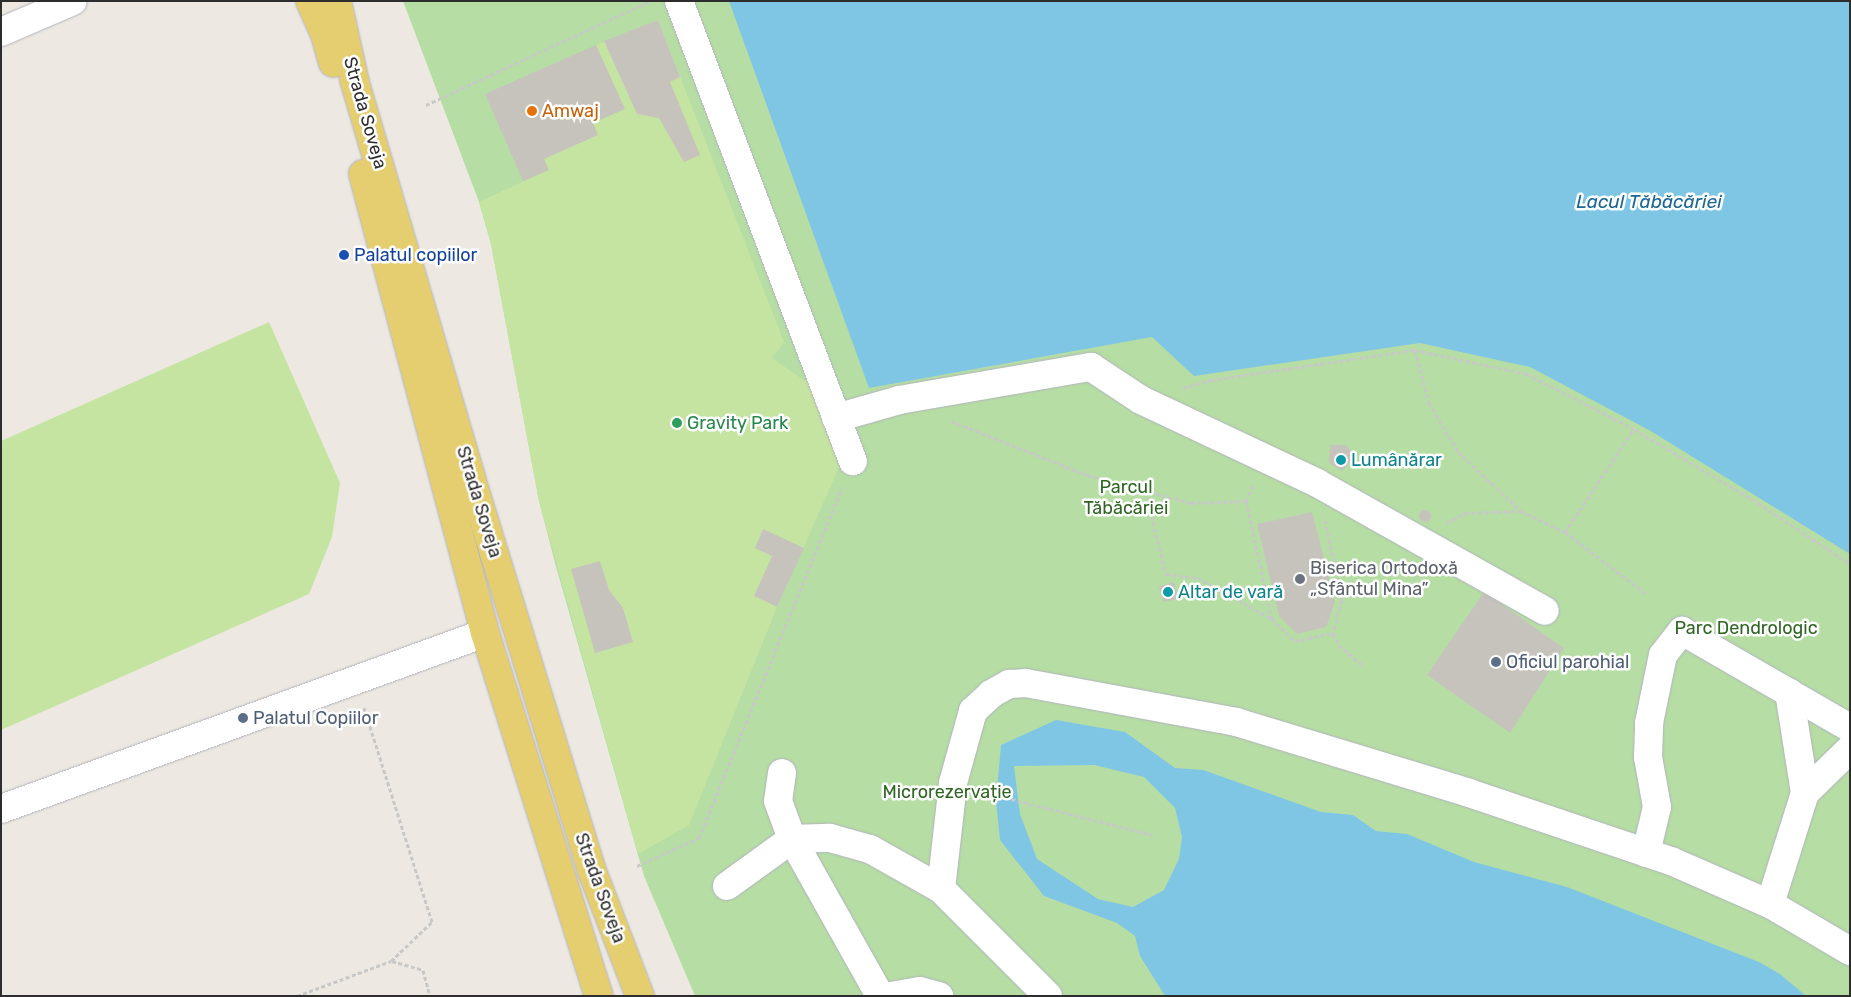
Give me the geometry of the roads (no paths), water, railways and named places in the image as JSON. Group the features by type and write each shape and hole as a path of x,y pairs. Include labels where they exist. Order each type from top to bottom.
{"main road":[{"name":"Strada Soveja","path":"310,1 325,35 485,633 599,996"},
{"name":"Strada Soveja","path":"337,1 355,83 471,478 592,871 640,996"}],"street":[{"path":"1,32 73,1"},
{"path":"679,1 853,462"},
{"path":"836,418 899,400 1091,367 1142,400 1317,483 1416,537 1544,611"},
{"path":"1646,852 1657,808 1648,757 1650,723 1663,655 1682,631 1850,728"},
{"path":"1,809 485,633"},
{"path":"941,889 953,784 974,711 991,694 1009,684 1026,683 1236,722 1469,793 1646,852 1770,904 1850,950"},
{"path":"1770,904 1805,793 1789,692"},
{"path":"1805,793 1850,749"},
{"path":"782,773 778,801 792,839 880,996"},
{"path":"727,886 792,839 830,838 870,849 941,889 1048,996"},
{"path":"891,996 920,991 939,996"}],"water":[{"name":"Lacul Tăbăcăriei","path":"729,1 1850,1 1850,554 1649,430 1530,367 1420,343 1194,376 1152,337 869,388"},
{"path":"1056,720 1125,732 1175,768 1203,770 1321,812 1353,815 1376,831 1407,834 1474,862 1567,887 1759,962 1780,974 1806,996 1165,996 1140,956 1135,936 1117,923 1044,896 1000,840 996,801 1001,745","holes":["1094,765 1144,777 1175,808 1182,837 1179,859 1164,890 1133,907 1098,899 1037,859 1020,814 1014,766"]}],"place":[{"name":"Amwaj","path":"532,111"},
{"name":"Palatul copiilor","path":"344,255"},
{"name":"Gravity Park","path":"677,423"},
{"name":"Lumânărar","path":"1341,460"},
{"name":"Biserica Ortodoxă „Sfântul Mina”","path":"1300,579"},
{"name":"Altar de vară","path":"1168,592"},
{"name":"Oficiul parohial","path":"1496,662"},
{"name":"Palatul Copiilor","path":"243,718"}],"park label":[{"name":"Parcul Tăbăcăriei","path":"1126,498"},
{"name":"Parc Dendrologic","path":"1746,628"},
{"name":"Microrezervație","path":"947,792"}]}
